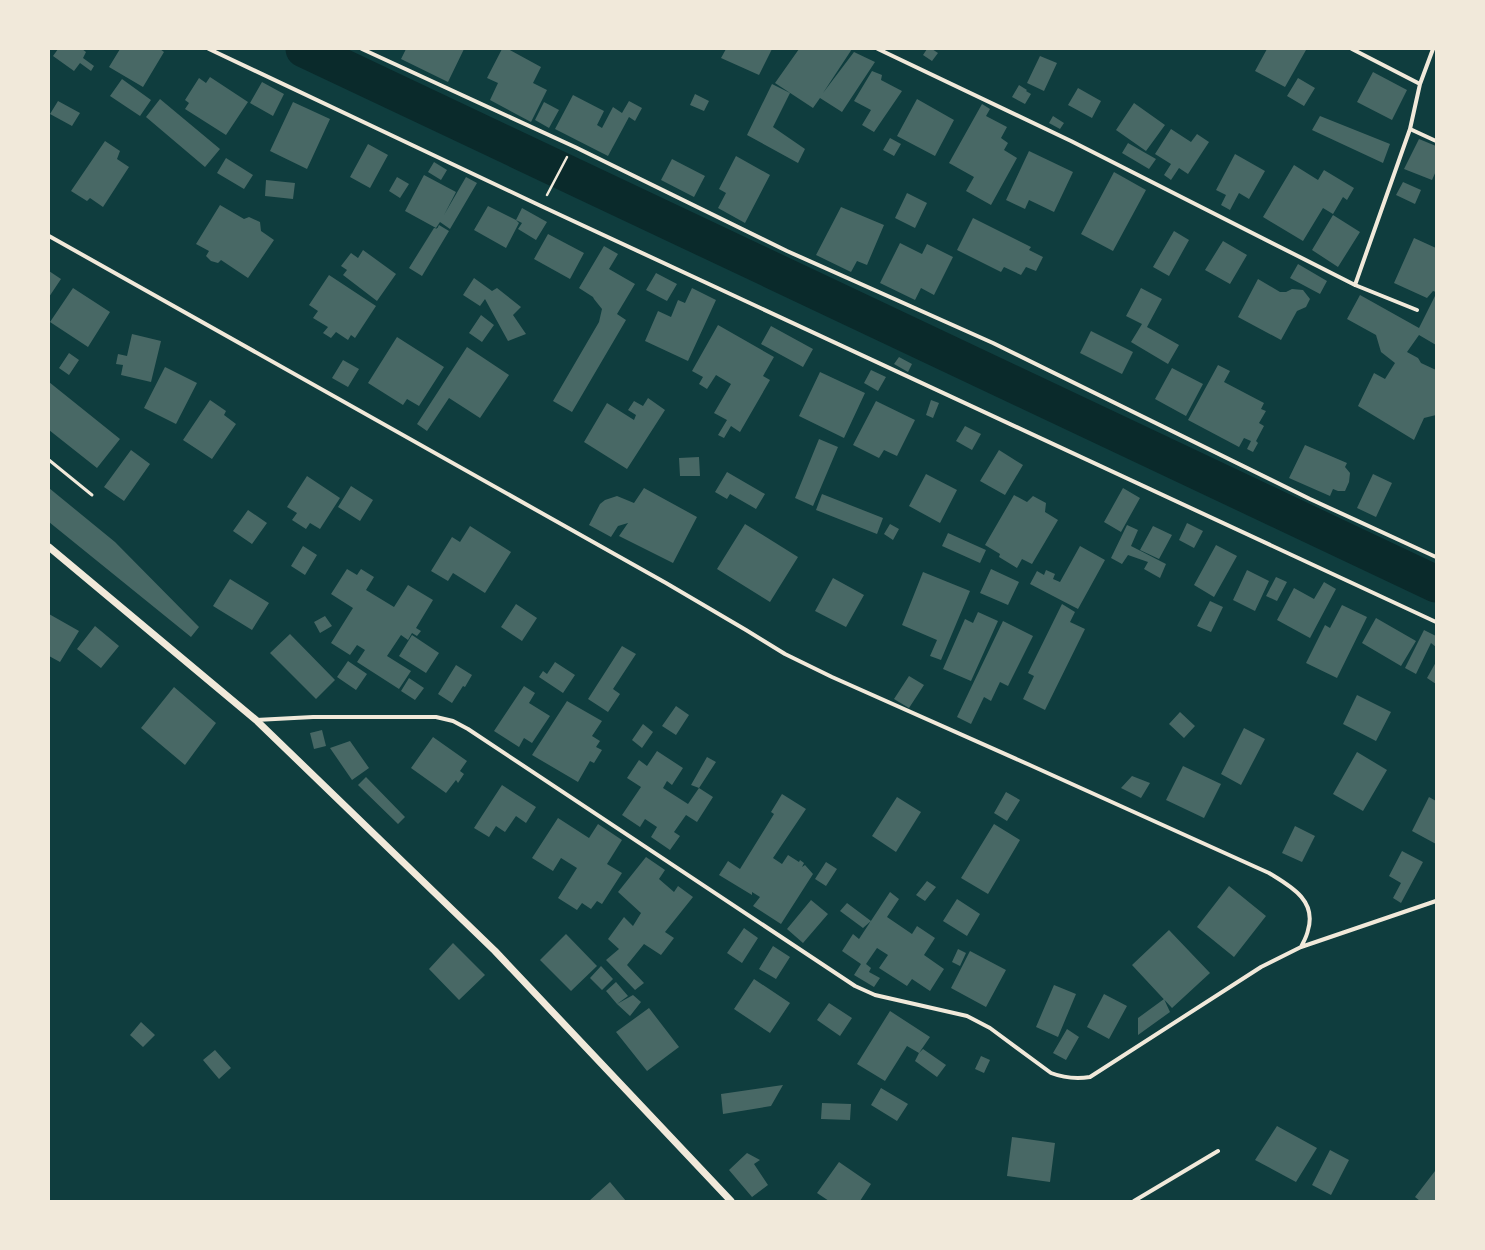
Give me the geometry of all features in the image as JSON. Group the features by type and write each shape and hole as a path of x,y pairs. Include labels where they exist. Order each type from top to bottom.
{"street":[{"path":"209,49 541,206 1436,622"},
{"path":"362,49 573,146 787,250 993,343 1310,499 1436,557"},
{"path":"878,49 1071,141 1355,285 1416,310"},
{"path":"1352,49 1420,84"},
{"path":"1355,285 1410,129 1420,84 1433,49"},
{"path":"1410,129 1436,141"},
{"path":"49,236 666,583 785,654 832,678 1269,873 1294,888 1306,902 1310,918 1309,929 1302,947"},
{"path":"49,547 256,720 495,951 731,1201"},
{"path":"256,720 313,717 436,717 453,721 468,729 855,986 875,995 967,1016 990,1028 1051,1073 1062,1078 1079,1078 1090,1076 1261,967 1302,947 1436,901"},
{"path":"1134,1201 1218,1151"}],"lane":[{"path":"49,460 92,495"}],"path":[{"path":"541,206 573,146"}],"building":[{"path":"58,49 82,49 86,52 83,58 94,66 91,71 80,63 74,71 53,56"},
{"path":"120,49 160,49 164,52 143,87 109,67"},
{"path":"406,49 464,49 448,82 401,59"},
{"path":"502,49 508,49 541,67 533,83 547,90 531,122 490,100 498,83 487,78"},
{"path":"726,49 772,49 759,75 721,58"},
{"path":"799,49 852,49 823,93 854,52 875,62 842,112 820,98 813,108 775,83"},
{"path":"927,49 932,49 938,53 932,61 923,55"},
{"path":"1267,49 1306,50 1285,87 1255,71"},
{"path":"1040,56 1057,63 1044,91 1027,83"},
{"path":"872,71 882,75 881,80 902,91 874,132 862,125 871,110 854,101"},
{"path":"1373,72 1407,90 1392,120 1357,102"},
{"path":"210,77 248,102 226,135 185,109 189,103 185,100 199,78 206,83"},
{"path":"1298,78 1315,88 1304,106 1287,96"},
{"path":"122,79 151,100 140,116 110,96"},
{"path":"262,82 284,94 273,116 250,103"},
{"path":"772,84 790,93 773,127 805,149 798,163 747,135"},
{"path":"1019,85 1031,94 1025,104 1012,97"},
{"path":"1078,88 1101,101 1092,118 1068,105"},
{"path":"695,94 709,101 704,111 690,105"},
{"path":"573,95 604,111 597,125 602,128 613,107 622,113 629,101 642,108 635,121 629,117 608,156 555,129"},
{"path":"160,99 220,149 205,167 146,117"},
{"path":"917,99 954,120 935,156 897,136"},
{"path":"58,101 80,113 72,126 50,114"},
{"path":"293,102 330,119 307,169 270,151"},
{"path":"544,102 559,110 549,128 535,120"},
{"path":"1134,103 1165,125 1146,151 1116,130"},
{"path":"982,104 990,109 986,116 1007,127 1001,138 1008,143 1004,150 1017,158 991,205 966,191 974,177 949,163"},
{"path":"1053,116 1064,123 1060,129 1049,123"},
{"path":"1320,116 1390,144 1383,163 1312,130"},
{"path":"1171,129 1191,142 1197,134 1209,142 1188,174 1179,168 1171,180 1164,175 1171,164 1155,154"},
{"path":"890,138 901,144 894,156 883,150"},
{"path":"1419,139 1436,146 1436,171 1432,180 1404,169"},
{"path":"105,141 120,151 117,159 129,167 103,207 90,198 87,201 71,191"},
{"path":"1128,143 1156,159 1149,169 1122,153"},
{"path":"368,144 388,155 370,188 350,177"},
{"path":"1029,151 1073,172 1054,212 1029,200 1025,209 1006,200"},
{"path":"1235,154 1265,171 1249,199 1239,193 1230,210 1221,205 1226,195 1216,190"},
{"path":"736,156 770,175 745,223 718,208 726,193 719,189"},
{"path":"226,158 253,175 244,189 217,173"},
{"path":"672,159 705,176 694,197 661,180"},
{"path":"434,162 447,170 441,180 428,172"},
{"path":"1294,165 1318,180 1324,170 1354,188 1347,200 1343,197 1333,214 1323,208 1303,241 1263,217"},
{"path":"1114,172 1146,190 1113,251 1081,234"},
{"path":"424,175 456,192 444,215 466,177 477,183 450,229 440,222 436,228 405,211"},
{"path":"397,177 409,184 400,198 389,191"},
{"path":"266,180 295,183 293,199 265,196"},
{"path":"1403,182 1421,190 1415,204 1396,195"},
{"path":"907,193 927,203 915,228 895,218"},
{"path":"220,205 244,219 249,217 260,222 261,231 274,240 248,278 221,260 218,263 211,261 206,256 209,251 196,244"},
{"path":"488,206 519,223 506,248 474,230"},
{"path":"841,207 884,225 867,265 857,261 851,272 816,255"},
{"path":"522,208 547,222 536,240 518,229 522,223 516,220"},
{"path":"1333,215 1360,232 1338,267 1312,250"},
{"path":"973,218 1031,247 1029,250 1043,257 1036,271 1026,267 1021,275 1004,267 1001,272 957,250"},
{"path":"439,225 449,231 422,276 409,268 434,228 437,229"},
{"path":"1174,231 1189,240 1169,276 1153,267"},
{"path":"548,234 584,253 570,279 534,259"},
{"path":"1414,238 1436,248 1436,292 1433,291 1427,298 1394,283"},
{"path":"1223,241 1247,255 1230,284 1205,270"},
{"path":"900,243 922,254 927,244 953,257 934,295 921,288 915,300 880,283"},
{"path":"604,246 618,254 609,269 635,284 617,314 626,320 572,412 553,401 599,322 602,309 593,297 579,288"},
{"path":"363,250 396,274 377,301 343,275 347,270 341,266 351,253 358,258"},
{"path":"1298,264 1327,281 1320,294 1290,278"},
{"path":"49,271 61,279 49,297"},
{"path":"656,273 677,284 667,301 646,290"},
{"path":"329,275 376,306 355,338 351,335 348,340 336,332 331,338 323,333 328,327 313,318 318,311 309,305"},
{"path":"474,278 492,291 497,288 521,307 513,315 526,334 508,341 485,299 480,306 463,295"},
{"path":"1258,279 1280,292 1286,292 1292,289 1303,290 1310,299 1306,307 1297,311 1281,340 1238,317"},
{"path":"73,288 110,312 88,347 50,322"},
{"path":"692,288 716,300 688,361 645,341 658,311 671,317 678,300 685,303"},
{"path":"1141,288 1162,299 1147,327 1179,345 1168,364 1131,342 1142,324 1126,316"},
{"path":"1360,295 1419,328 1435,296 1436,297 1436,345 1419,335 1407,352 1418,358 1421,363 1436,370 1436,415 1424,418 1414,440 1358,406 1374,373 1385,379 1395,363 1381,352 1376,335 1347,319"},
{"path":"481,315 494,325 482,342 469,333"},
{"path":"718,325 774,357 763,376 770,380 740,432 731,426 724,438 718,435 727,420 714,413 731,384 716,375 707,389 699,384 703,377 692,371"},
{"path":"771,326 813,349 803,367 761,344"},
{"path":"1091,331 1133,352 1122,374 1080,353"},
{"path":"132,334 161,341 151,382 121,375 123,365 116,364 118,354 127,356"},
{"path":"397,337 444,367 419,406 407,399 403,405 368,383"},
{"path":"467,347 509,375 480,418 449,398 427,431 417,424"},
{"path":"69,353 79,360 69,375 59,368"},
{"path":"899,357 912,364 908,372 894,364"},
{"path":"343,360 359,369 348,387 332,378"},
{"path":"1218,365 1230,371 1224,382 1264,403 1261,409 1266,411 1259,423 1264,426 1256,441 1258,443 1253,452 1247,449 1251,441 1244,438 1239,447 1188,420"},
{"path":"165,367 197,383 176,424 144,408"},
{"path":"1172,368 1203,384 1186,416 1155,399"},
{"path":"871,370 886,377 878,391 864,383"},
{"path":"820,372 865,393 844,438 799,416"},
{"path":"49,382 120,439 97,468 49,430"},
{"path":"648,398 665,410 627,469 584,442 607,403 634,420 636,415 628,410 634,401 643,406"},
{"path":"210,400 226,411 224,415 236,424 212,459 183,440"},
{"path":"931,400 939,403 933,418 926,415"},
{"path":"876,401 915,420 897,456 884,450 879,458 853,445"},
{"path":"965,426 981,434 972,450 956,441"},
{"path":"819,439 838,447 813,506 795,498"},
{"path":"1305,445 1347,463 1345,467 1350,473 1349,482 1345,491 1333,489 1330,496 1289,478"},
{"path":"131,450 150,464 124,501 104,487"},
{"path":"999,450 1023,465 1005,495 980,481"},
{"path":"699,457 700,476 680,476 679,458"},
{"path":"727,472 765,494 756,509 730,494 727,499 715,492"},
{"path":"926,474 957,490 940,523 909,506"},
{"path":"1373,474 1392,483 1376,517 1357,508"},
{"path":"307,476 340,498 320,529 310,523 306,529 292,520 297,513 287,507"},
{"path":"351,486 373,500 360,521 338,507"},
{"path":"49,488 115,542 199,627 191,637 49,522"},
{"path":"644,488 697,517 673,563 619,536 628,523 618,526 611,537 589,525 600,504 605,500 617,496 634,503"},
{"path":"1123,488 1140,498 1121,532 1104,522"},
{"path":"822,494 883,518 877,534 816,510"},
{"path":"1014,495 1027,502 1033,496 1046,503 1045,512 1058,520 1032,564 1022,559 1017,568 999,557 1000,554 985,545"},
{"path":"248,510 267,523 252,544 233,531"},
{"path":"1187,523 1203,531 1194,548 1179,540"},
{"path":"745,524 798,557 770,602 717,569"},
{"path":"890,524 899,529 893,540 884,534"},
{"path":"1127,525 1138,530 1131,546 1166,564 1160,578 1144,569 1148,562 1128,555 1122,564 1111,558"},
{"path":"470,526 511,552 485,593 453,573 448,581 431,571 452,537 460,542"},
{"path":"1153,526 1172,535 1159,559 1140,550"},
{"path":"948,533 986,550 980,563 942,546"},
{"path":"1216,545 1237,556 1214,597 1194,585"},
{"path":"303,546 317,555 305,575 291,566"},
{"path":"1080,546 1105,560 1078,609 1030,584 1037,571 1044,575 1046,570 1055,574 1053,579 1060,582"},
{"path":"347,569 357,575 361,569 374,577 366,590 394,607 408,585 433,600 416,628 421,631 417,636 412,633 408,640 401,635 387,656 411,671 399,689 357,662 365,650 357,645 350,655 331,643 353,608 331,594"},
{"path":"991,569 1019,582 1008,605 980,593"},
{"path":"1247,570 1269,581 1255,611 1233,600"},
{"path":"923,572 970,591 941,660 930,656 937,640 902,625"},
{"path":"1276,577 1287,582 1277,601 1266,596"},
{"path":"833,578 864,595 846,627 815,611"},
{"path":"230,579 269,603 252,630 213,606"},
{"path":"1324,582 1336,589 1310,638 1277,620 1294,588 1314,599"},
{"path":"1210,601 1223,607 1211,632 1197,626"},
{"path":"516,604 537,618 522,641 501,627"},
{"path":"1062,604 1075,612 1070,622 1085,629 1045,710 1023,699 1034,676 1028,673"},
{"path":"1342,605 1367,617 1337,678 1306,663 1325,625 1330,628"},
{"path":"978,612 998,621 971,681 943,669 965,619 973,623"},
{"path":"49,614 79,631 60,662 49,656"},
{"path":"325,616 332,626 320,633 314,622"},
{"path":"1376,618 1416,641 1401,666 1362,643"},
{"path":"1003,621 1033,636 1008,686 1000,682 991,701 984,697 971,724 957,717"},
{"path":"95,626 119,646 101,668 77,649"},
{"path":"1424,630 1436,636 1436,647 1431,643 1416,674 1405,668"},
{"path":"290,634 335,680 316,699 270,653"},
{"path":"412,635 439,653 426,673 399,656"},
{"path":"622,646 636,654 613,689 620,694 608,712 588,699"},
{"path":"348,661 367,674 356,690 337,677"},
{"path":"555,662 575,675 563,693 539,677 543,671 547,674"},
{"path":"1436,662 1436,684 1427,678"},
{"path":"456,665 472,675 465,687 463,686 452,703 438,694"},
{"path":"909,676 924,685 909,708 894,699"},
{"path":"409,678 424,688 415,700 401,691"},
{"path":"524,686 535,693 529,703 550,716 532,743 524,738 519,747 494,731"},
{"path":"174,687 216,723 185,765 141,728"},
{"path":"1357,695 1391,712 1376,741 1343,724"},
{"path":"567,701 602,721 592,736 600,741 596,747 602,750 594,763 590,761 578,782 532,755"},
{"path":"676,706 689,715 676,735 662,726"},
{"path":"1180,712 1195,726 1184,738 1169,724"},
{"path":"643,724 653,732 642,748 632,740"},
{"path":"1244,728 1265,739 1241,785 1221,774"},
{"path":"322,730 326,746 314,749 310,733"},
{"path":"433,737 467,761 460,771 464,774 458,783 456,780 446,793 411,768"},
{"path":"350,741 369,768 352,780 330,748"},
{"path":"657,751 683,768 672,785 667,781 663,788 688,804 699,788 713,797 697,822 686,815 674,832 680,836 670,850 651,837 657,827 645,819 640,827 622,815 641,787 627,778 639,760 647,766"},
{"path":"1357,752 1387,770 1363,811 1333,794"},
{"path":"707,757 716,762 699,788 691,785"},
{"path":"1183,766 1221,784 1204,818 1166,800"},
{"path":"1132,776 1150,783 1141,798 1121,788"},
{"path":"366,777 405,817 398,824 358,785"},
{"path":"502,785 536,807 526,823 516,816 505,832 496,826 489,837 474,828"},
{"path":"1006,792 1020,800 1007,821 994,813"},
{"path":"782,794 806,809 773,858 782,864 788,855 799,862 800,860 804,863 802,867 805,865 813,874 781,924 753,906 760,897 752,892 752,895 719,875 728,861 740,869 774,814 771,812"},
{"path":"897,797 921,812 896,852 872,836"},
{"path":"1429,797 1436,801 1436,844 1412,831"},
{"path":"558,818 589,838 598,824 622,840 607,864 622,873 602,904 597,901 591,909 582,903 577,910 558,898 577,868 561,858 553,871 532,858"},
{"path":"994,824 1020,840 988,894 961,878"},
{"path":"1295,826 1315,836 1302,862 1282,853"},
{"path":"1402,851 1423,862 1401,903 1393,898 1401,883 1389,876"},
{"path":"646,857 665,870 659,879 674,892 678,886 693,897 665,932 674,938 661,955 644,944 627,965 644,983 635,990 606,960 619,949 608,939 624,917 633,926 641,913 618,892"},
{"path":"826,862 837,869 826,886 815,879"},
{"path":"927,881 936,887 925,901 916,895"},
{"path":"1229,886 1266,916 1234,957 1197,927"},
{"path":"890,892 899,899 887,917 912,934 917,926 935,938 924,955 944,969 930,991 912,979 907,986 879,968 888,955 877,948 866,964 871,968 869,972 880,978 874,987 854,975 861,964 842,951 853,934 859,939"},
{"path":"957,899 980,914 967,936 943,921"},
{"path":"811,900 828,914 803,943 787,929"},
{"path":"847,903 871,921 863,928 840,911"},
{"path":"744,928 758,938 742,963 727,953"},
{"path":"1169,930 1210,973 1172,1008 1132,965"},
{"path":"566,934 597,966 571,991 540,960"},
{"path":"453,943 485,975 459,1000 429,969"},
{"path":"773,946 790,957 776,979 759,969"},
{"path":"958,949 966,953 960,966 952,962"},
{"path":"970,951 1006,970 986,1007 951,988"},
{"path":"601,966 613,979 602,990 590,978"},
{"path":"754,979 790,1003 770,1033 734,1009"},
{"path":"616,982 628,996 617,1004 606,991"},
{"path":"1054,985 1076,994 1058,1037 1036,1027"},
{"path":"1104,994 1127,1006 1109,1039 1087,1027"},
{"path":"633,995 641,1002 630,1016 617,1004"},
{"path":"1164,999 1170,1012 1138,1035 1138,1018"},
{"path":"829,1003 852,1018 840,1036 817,1020"},
{"path":"649,1008 679,1047 647,1071 616,1032"},
{"path":"890,1011 930,1037 919,1053 907,1046 885,1081 857,1064"},
{"path":"141,1022 155,1035 143,1047 130,1035"},
{"path":"1067,1029 1079,1037 1066,1060 1053,1053"},
{"path":"923,1049 946,1065 937,1077 915,1061"},
{"path":"215,1050 231,1068 219,1079 203,1060"},
{"path":"981,1056 990,1060 984,1073 975,1069"},
{"path":"783,1085 771,1106 723,1114 721,1094"},
{"path":"881,1088 908,1104 897,1121 871,1105"},
{"path":"822,1103 851,1104 850,1120 821,1119"},
{"path":"1277,1126 1317,1148 1296,1182 1255,1160"},
{"path":"1012,1137 1055,1143 1050,1182 1007,1176"},
{"path":"1330,1150 1349,1160 1331,1195 1312,1185"},
{"path":"747,1153 760,1160 754,1164 768,1185 752,1197 729,1170"},
{"path":"839,1162 871,1184 860,1201 829,1201 817,1193"},
{"path":"1435,1171 1436,1201 1420,1201 1415,1197"},
{"path":"610,1182 626,1201 589,1201"}],"waterway":[{"path":"304,49 1436,584"}]}
